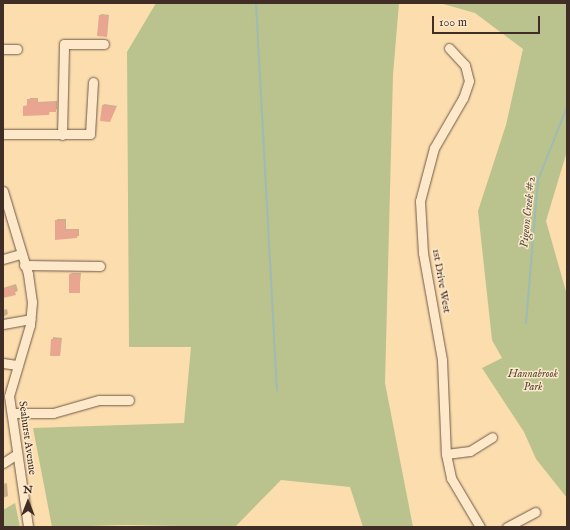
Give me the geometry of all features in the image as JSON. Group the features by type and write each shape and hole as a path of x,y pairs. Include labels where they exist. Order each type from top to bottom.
{"street":[{"path":"62,135 64,44 104,44"},
{"name":"1st Drive West","path":"449,48 465,66 469,81 463,98 434,148 420,201 423,253 442,360 446,454 452,478 480,527"},
{"path":"3,49 17,50"},
{"path":"3,134 90,134 93,82"},
{"name":"Seahurst Avenue","path":"3,191 24,265 32,302 31,318 9,396 28,527"},
{"path":"3,259 20,254"},
{"path":"24,265 100,266"},
{"path":"3,324 31,318"},
{"path":"3,363 18,365"},
{"path":"12,413 53,413 100,400 129,400"},
{"path":"446,454 470,451 492,437"},
{"path":"3,463 17,454"},
{"path":"507,527 535,512"}],"green space":[{"path":"156,3 399,3 393,75 385,383 413,527 363,527 350,487 281,480 235,527 125,525 52,527 33,428 184,423 191,347 129,347 127,52"},
{"name":"Hannabrook Park","path":"440,3 567,3 567,151 546,221 567,295 567,498 536,459 524,432 482,368 502,358 492,340 478,211 506,125 523,49 475,13"},
{"path":"15,503 20,527 3,527 3,510"}],"building":[{"path":"99,15 108,16 107,37 97,36"},
{"path":"27,99 37,99 37,103 56,102 56,112 49,112 49,115 23,116 23,106 27,106"},
{"path":"102,105 116,107 110,122 100,121"},
{"path":"55,220 65,221 65,230 78,230 77,238 55,240"},
{"path":"69,274 80,274 80,293 69,293"},
{"path":"13,286 16,295 3,298 3,289"},
{"path":"51,339 61,339 60,356 50,356"}],"waterway":[{"path":"256,3 277,390"},
{"name":"Pigeon Creek #2","path":"526,323 538,180 567,107"}]}
